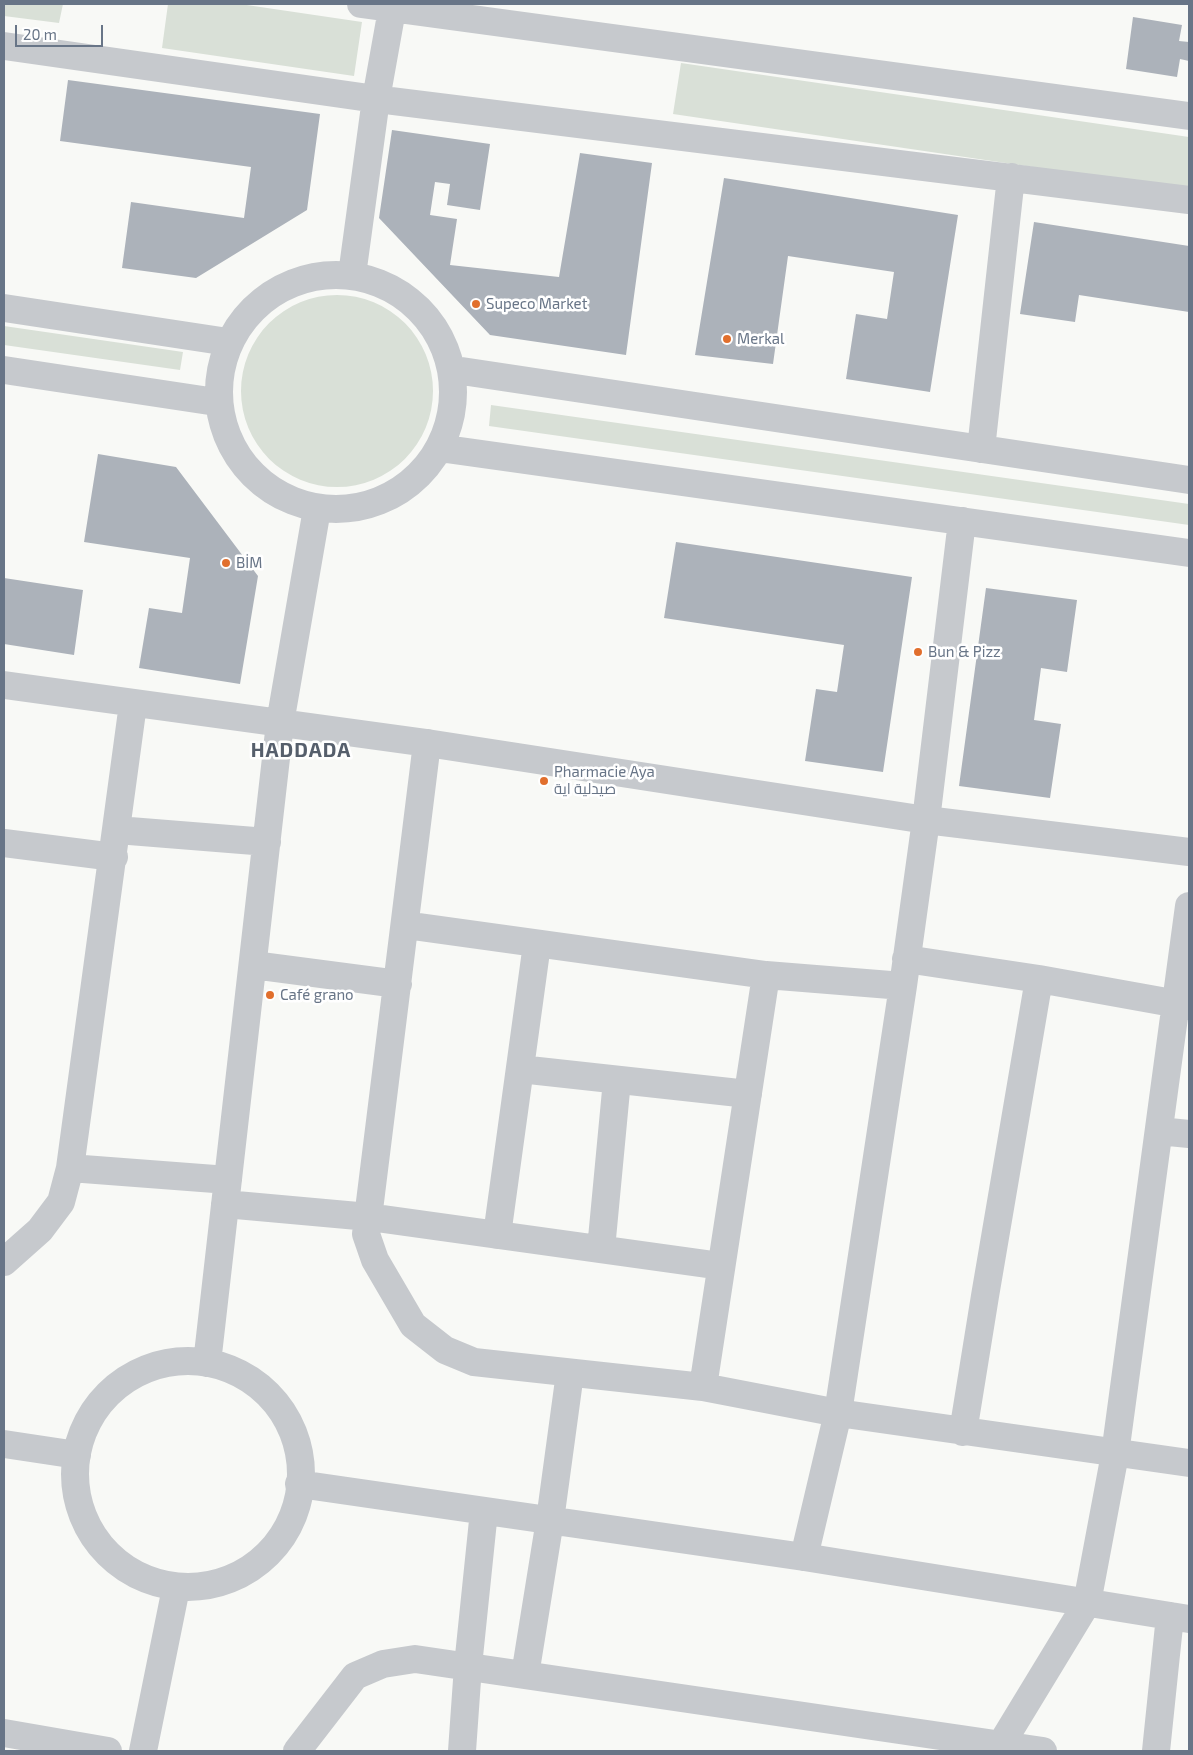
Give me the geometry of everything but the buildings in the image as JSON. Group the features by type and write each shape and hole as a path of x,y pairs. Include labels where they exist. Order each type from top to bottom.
{"street":[{"path":"361,4 392,6 1189,116"},
{"path":"352,275 376,99 392,6"},
{"path":"4,46 376,99 1189,200"},
{"path":"981,449 1011,178"},
{"path":"352,275 391,287 423,312 444,346 455,370 450,418 439,448 422,471 400,490 374,503 346,510 317,509 284,499 256,480 234,453 216,402 228,342 238,325 269,294 309,276 352,275"},
{"path":"4,308 228,342"},
{"path":"4,370 216,402"},
{"path":"455,370 1189,480"},
{"path":"439,448 1189,553"},
{"path":"207,1363 280,723 317,509"},
{"path":"804,1557 838,1413 903,986 926,820 962,521"},
{"path":"4,685 428,743 926,820 1189,852"},
{"path":"4,1262 40,1230 61,1202 70,1168 118,830 133,704"},
{"path":"428,743 366,1234 375,1260 412,1325 445,1350 474,1362 703,1387 838,1413 1115,1454 1189,1463"},
{"path":"118,830 267,842"},
{"path":"4,843 114,857"},
{"path":"999,1748 1087,1603 1115,1454 1159,1131 1183,1005 1189,906"},
{"path":"405,925 766,975 903,986"},
{"path":"497,1235 537,944"},
{"path":"906,959 1039,979 1183,1005"},
{"path":"253,965 398,984"},
{"path":"703,1387 766,975"},
{"path":"963,1432 984,1296 1039,979"},
{"path":"520,1069 748,1094"},
{"path":"600,1249 617,1080"},
{"path":"1159,1131 1189,1134"},
{"path":"70,1168 227,1192 368,1217 721,1266"},
{"path":"185,1359 207,1363 229,1367 263,1387 288,1419 302,1467 297,1506 279,1542 255,1565 220,1583 176,1588 148,1580 114,1561 88,1530 78,1504 74,1465 84,1426 106,1394 146,1367 185,1359"},
{"path":"525,1675 550,1520 570,1373"},
{"path":"4,1444 77,1455"},
{"path":"299,1484 804,1557 1180,1617 1156,1751"},
{"path":"462,1751 468,1666 484,1511"},
{"path":"143,1751 176,1588"},
{"path":"297,1751 355,1676 383,1664 415,1659 999,1748 1043,1751"},
{"path":"4,1733 108,1751"}],"shaded area":[{"path":"4,4 63,4 59,23 4,16"},
{"path":"168,4 240,4 362,22 354,76 162,48"},
{"path":"681,63 1189,137 1189,190 673,114"},
{"path":"337,295 365,299 390,311 405,323 417,338 429,363 433,391 429,419 417,444 405,459 390,471 365,483 337,487 309,483 284,471 269,459 257,444 245,419 241,391 245,363 257,338 269,323 284,311 309,299"},
{"path":"4,326 183,352 180,370 4,345"},
{"path":"491,405 1189,504 1189,525 489,426"}],"place":[{"name":"Supeco Market","path":"476,304"},
{"name":"Merkal","path":"727,339"},
{"name":"BİM","path":"226,563"},
{"name":"Bun & Pizz","path":"918,652"},
{"name":"Pharmacie Aya صيدلية اية","path":"544,781"},
{"name":"Café grano","path":"270,995"}],"district":[{"name":"HADDADA","path":"301,750"}]}
